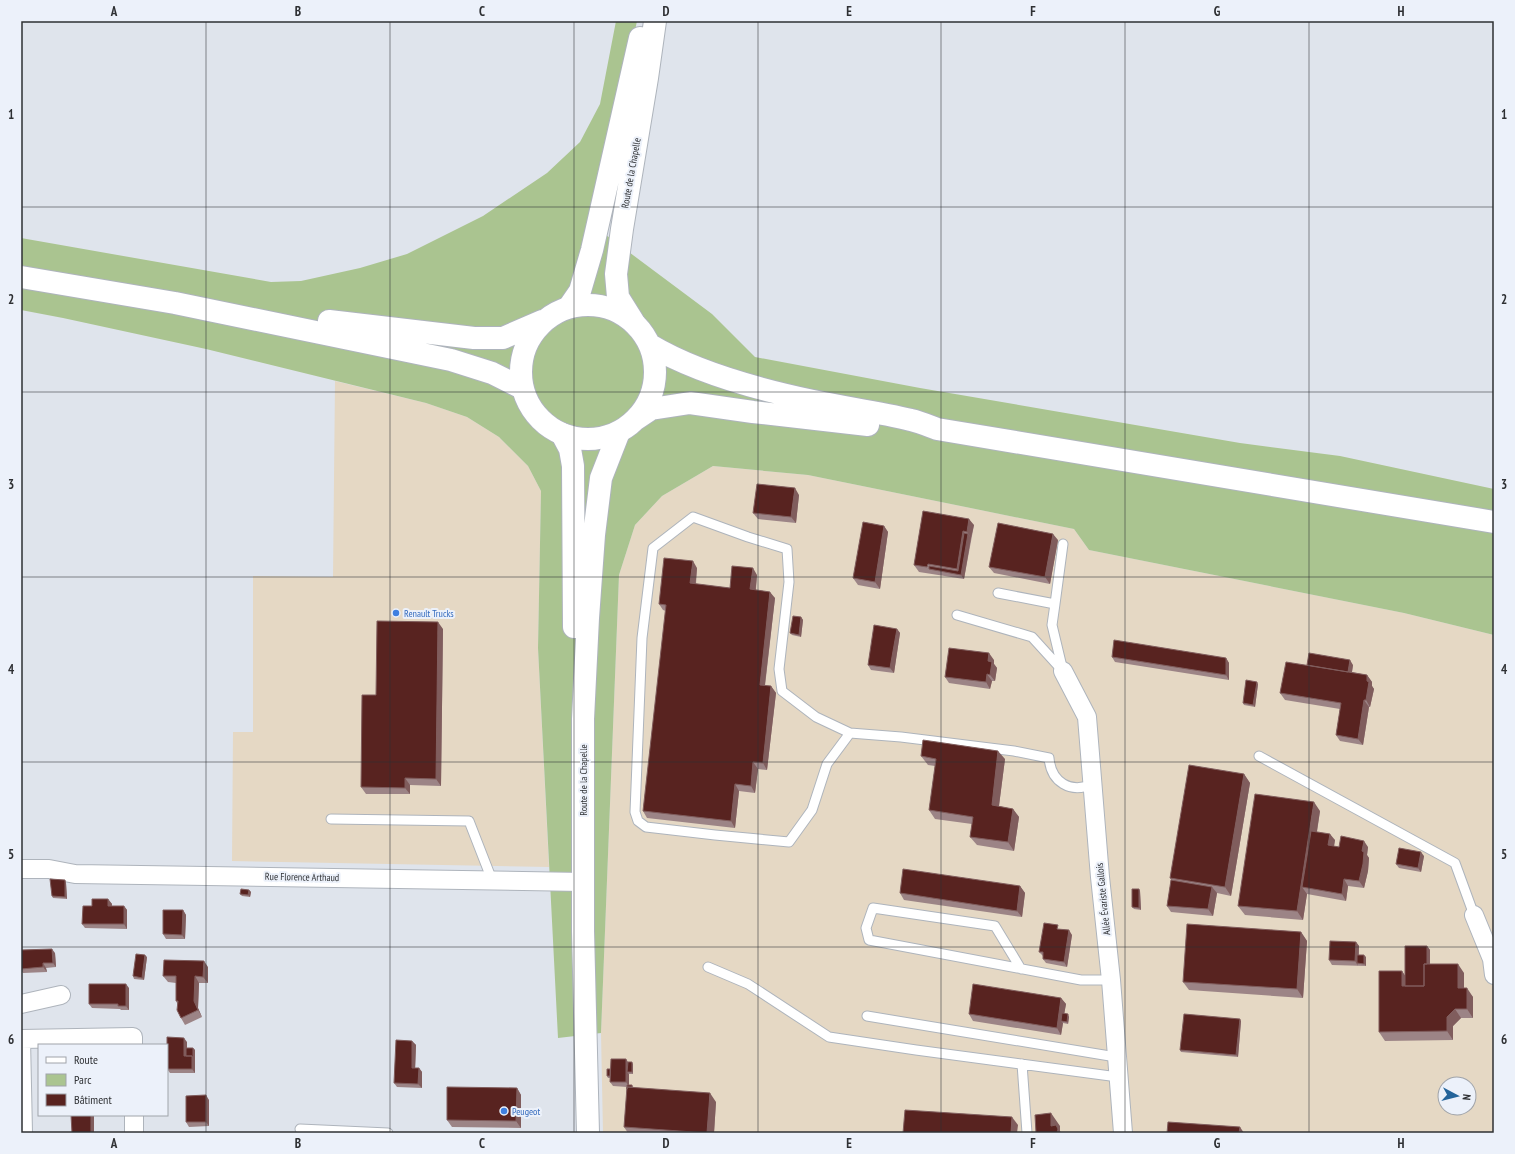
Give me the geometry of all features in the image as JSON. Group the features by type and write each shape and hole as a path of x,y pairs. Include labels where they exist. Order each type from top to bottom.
{"main road":[{"name":"Route de la Chapelle","path":"569,307 580,291 592,250 644,21"},
{"name":"Route de la Chapelle","path":"633,321 618,297 616,274 655,21"},
{"path":"21,277 175,303 451,360 492,374 522,388"},
{"path":"175,303 474,338 504,338 543,321"},
{"path":"627,425 647,403 654,384 655,365 650,345 643,332 633,321 614,309 592,304 569,307 555,312 543,321 531,335 523,351 520,369 522,388 530,407 544,423 562,434 581,439 601,438 627,425 651,409 690,403 753,412 894,428 937,429 1494,522"},
{"path":"650,345 661,352 688,364 757,387 813,401 912,420 937,429"},
{"name":"Route de la Chapelle","path":"576,1133 579,882 583,719 594,535 601,478 627,425"},
{"name":"Route de la Chapelle","path":"562,434 570,449 573,466 574,490 579,882 588,1133"}],"street":[{"name":"Allée Évariste Gallois","path":"1063,671 1087,717 1100,877 1111,980 1123,1133"},
{"name":"Rue Florence Arthaud","path":"21,869 49,869 83,874 579,882"},
{"path":"1474,915 1492,959 1494,975"},
{"path":"21,1004 61,995"},
{"path":"22,1133 21,1039 133,1037 133,1044"},
{"path":"134,1116 134,1133"}],"lane":[{"path":"850,733 827,764 812,810 789,842 715,836 646,827 638,821 635,812 642,638 654,548 693,517 748,537 787,549 789,582 779,669 782,690 816,717 850,733 900,737 1049,758 1052,771 1060,782 1066,786 1080,788 1093,784"},
{"path":"1063,544 1052,625 1063,671"},
{"path":"998,593 1055,604"},
{"path":"957,615 1032,637 1063,671"},
{"path":"1259,756 1455,863 1474,915"},
{"path":"331,819 469,821 492,880"},
{"path":"1021,969 995,926 873,908 866,928 869,940 1021,969 1081,980 1111,980"},
{"path":"708,967 748,984 829,1036 916,1050 1118,1077"},
{"path":"867,1016 1116,1057"},
{"path":"1022,1064 1027,1133"},
{"path":"300,1129 388,1133"}],"shaded area":[{"name":"Renault Trucks","path":"335,381 426,403 467,417 499,437 528,466 541,491 538,648 549,867 232,861 233,732 253,732 253,576 333,577"},
{"path":"713,466 808,475 1074,529 1089,550 1404,613 1494,635 1494,1133 603,1133 601,1033 619,575 635,525 662,496"}],"green space":[{"path":"616,21 637,21 594,226 712,314 755,357 920,388 1240,443 1340,456 1494,489 1494,635 1404,613 1089,550 1074,529 808,475 713,466 662,496 635,525 619,575 601,1033 558,1038 538,648 541,491 528,466 499,437 467,417 426,403 206,349 21,310 21,238 271,282 301,281 360,268 407,254 483,216 547,173 580,142 600,104"}],"building":[{"path":"757,484 795,488 791,517 753,513"},
{"path":"923,511 969,519 967,532 963,531 957,569 928,564 927,567 914,565"},
{"path":"863,522 884,526 875,582 853,578"},
{"path":"998,523 1053,534 1045,577 989,567"},
{"path":"964,533 968,534 961,575 929,569 929,566 958,571"},
{"path":"664,558 693,561 690,583 730,588 732,566 753,568 750,589 770,592 760,685 771,686 763,763 753,762 751,786 735,784 731,821 643,811 666,605 659,604"},
{"path":"793,616 801,617 799,635 790,633"},
{"path":"377,621 438,622 436,779 405,778 405,788 361,787 362,695 376,695"},
{"path":"874,625 897,629 890,668 868,665"},
{"path":"1114,640 1226,658 1226,675 1112,657"},
{"path":"949,648 989,653 988,661 992,662 990,675 987,674 986,682 945,677"},
{"path":"1309,653 1350,660 1348,672 1307,665"},
{"path":"1286,662 1367,675 1367,681 1369,682 1366,700 1364,700 1358,739 1336,735 1341,703 1280,693"},
{"path":"1246,680 1257,682 1253,705 1243,703"},
{"path":"923,740 998,751 992,805 1013,809 1008,842 970,837 973,817 929,810 936,759 921,756"},
{"path":"1189,765 1244,774 1225,887 1170,878"},
{"path":"1255,794 1314,802 1297,911 1238,906"},
{"path":"1311,831 1330,834 1328,845 1339,847 1341,836 1364,841 1362,851 1364,852 1363,864 1359,881 1344,879 1342,894 1302,887"},
{"path":"1399,848 1421,852 1418,868 1396,864"},
{"path":"903,869 1020,886 1017,911 900,893"},
{"path":"50,879 65,880 65,897 52,896"},
{"path":"1171,880 1212,887 1208,909 1167,906"},
{"path":"241,889 249,890 248,895 240,894"},
{"path":"1132,889 1139,889 1139,908 1132,907"},
{"path":"92,899 108,899 108,906 124,906 124,924 82,924 83,906 92,906"},
{"path":"163,910 183,910 182,935 163,934"},
{"path":"1044,923 1058,925 1057,929 1069,930 1064,962 1043,959 1043,952 1039,952"},
{"path":"1187,924 1301,932 1297,989 1183,982"},
{"path":"1330,941 1356,942 1355,961 1329,960"},
{"path":"1405,946 1427,946 1427,964 1424,964 1424,986 1405,986"},
{"path":"52,949 53,963 43,963 43,967 21,969 21,950"},
{"path":"136,954 145,955 142,978 133,976"},
{"path":"1357,955 1364,955 1364,964 1357,963"},
{"path":"164,960 204,961 203,977 195,976 194,1001 198,1010 181,1018 177,1010 178,1001 176,1001 176,976 163,976"},
{"path":"1424,964 1458,964 1458,988 1467,988 1467,1009 1455,1009 1447,1017 1447,1031 1379,1032 1379,971 1402,971 1402,986 1424,986"},
{"path":"89,984 126,984 126,1006 118,1006 118,1004 89,1004"},
{"path":"973,984 1061,998 1057,1028 969,1014"},
{"path":"1062,1013 1068,1014 1067,1022 1061,1021"},
{"path":"1184,1014 1240,1019 1236,1055 1180,1050"},
{"path":"167,1037 184,1038 184,1056 192,1056 192,1069 168,1069"},
{"path":"396,1040 412,1041 412,1068 419,1068 418,1084 394,1083"},
{"path":"186,1048 193,1048 193,1059 192,1056 186,1056"},
{"path":"611,1059 626,1059 626,1082 610,1082"},
{"path":"628,1062 632,1062 632,1072 627,1072"},
{"path":"607,1069 610,1069 610,1076 607,1076"},
{"path":"447,1087 517,1088 516,1121 447,1120"},
{"path":"627,1087 710,1093 707,1133 624,1127"},
{"path":"206,1095 206,1122 186,1122 186,1096"},
{"path":"905,1110 1012,1117 1011,1133 903,1133"},
{"path":"1051,1113 1051,1126 1056,1125 1058,1129 1057,1133 1036,1133 1035,1115"},
{"path":"71,1116 91,1116 91,1133 72,1133"},
{"path":"1168,1122 1240,1127 1239,1133 1167,1133"}],"place":[{"name":"Renault Trucks","path":"396,613"},
{"name":"Peugeot","path":"504,1111"}]}
